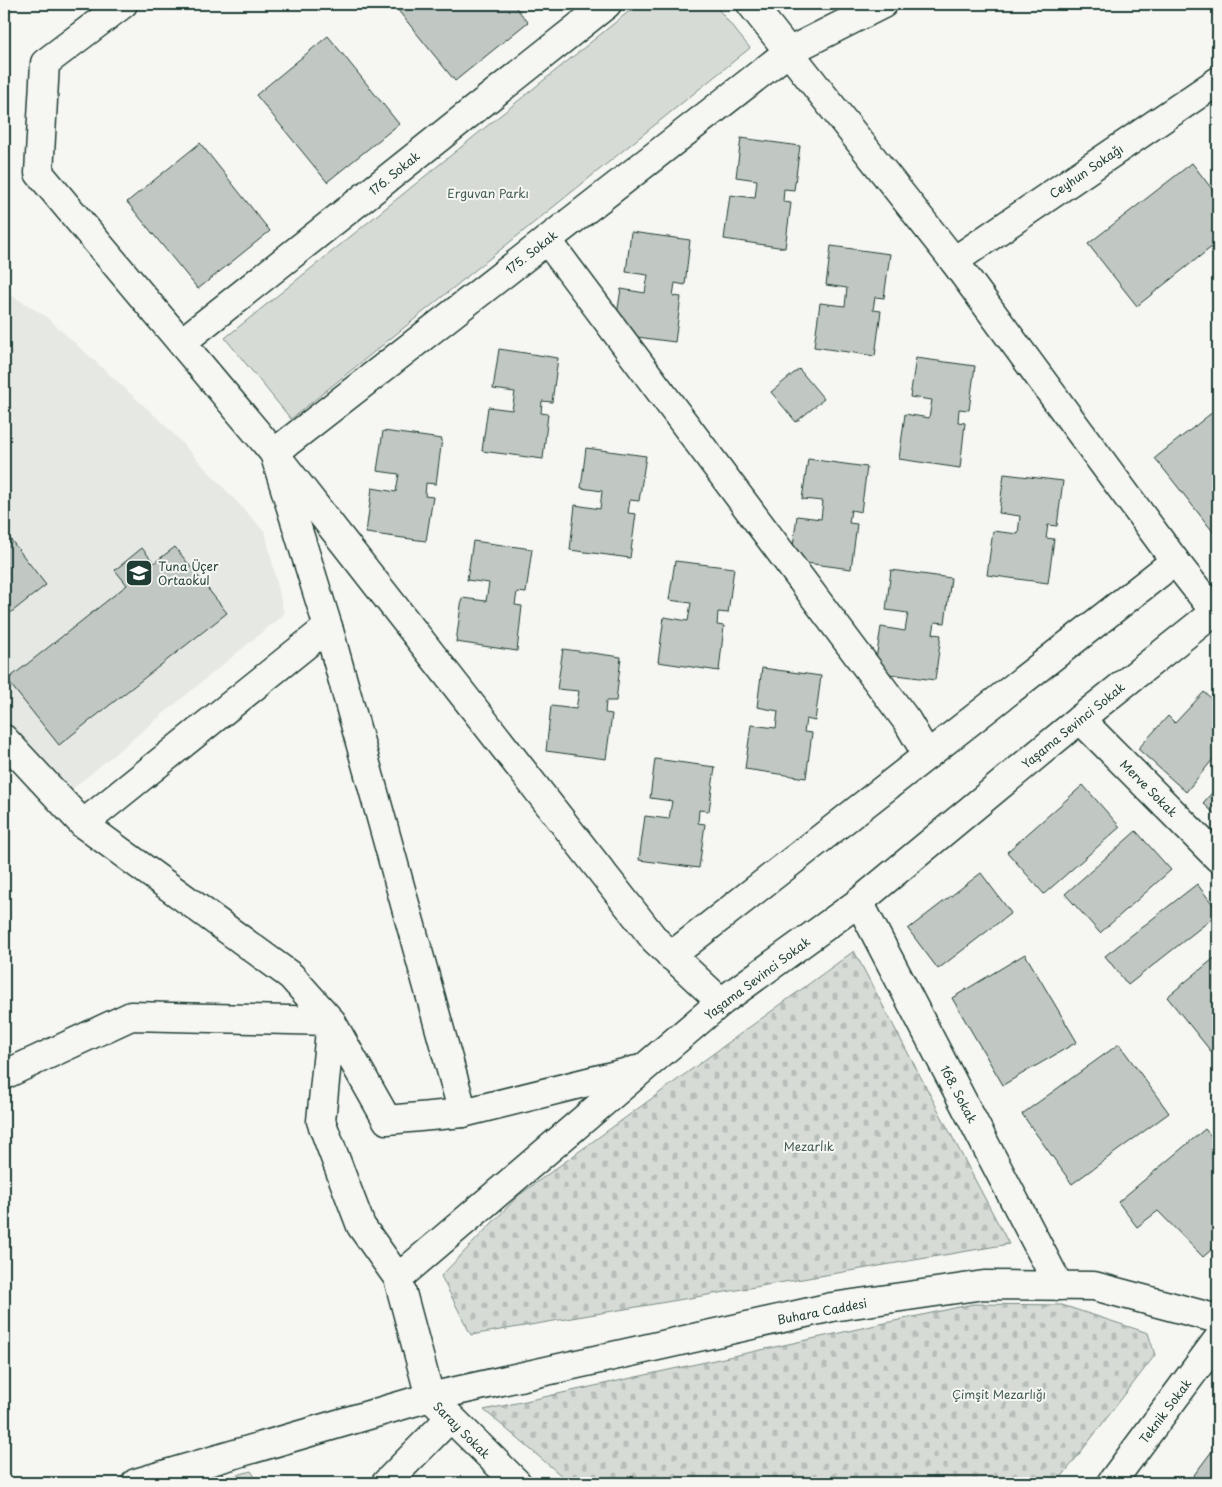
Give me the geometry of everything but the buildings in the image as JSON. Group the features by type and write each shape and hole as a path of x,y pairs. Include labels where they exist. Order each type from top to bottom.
{"street":[{"path":"123,4 46,63 39,173 274,453 655,940 721,1002"},
{"name":"176. Sokak","path":"182,342 607,4"},
{"path":"751,4 954,261 1176,561 1216,610"},
{"name":"175. Sokak","path":"274,453 788,52 883,4"},
{"name":"Ceyhun Sokağı","path":"954,261 1218,81"},
{"path":"547,240 907,722 927,755"},
{"path":"274,453 328,627 463,1114"},
{"path":"671,956 1176,561"},
{"name":"Yaşama Sevinci Sokak","path":"398,1278 721,1002 859,902 1080,719 1216,610"},
{"path":"83,824 328,627"},
{"name":"Merve Sokak","path":"1080,719 1218,858"},
{"path":"4,739 83,824 291,976 331,1021 387,1120 463,1114 642,1068"},
{"name":"168. Sokak","path":"859,902 1059,1286"},
{"path":"4,1075 131,1016 331,1021"},
{"path":"331,1021 321,1121 361,1226 398,1278 430,1397"},
{"name":"Buhara Caddesi","path":"136,1483 430,1397 832,1307 984,1285 1094,1286 1218,1318"},
{"name":"Teknik Sokak","path":"1111,1483 1218,1339"},
{"name":"Saray Sokak","path":"430,1397 517,1483"},
{"path":"386,1483 450,1418"}],"shaded area":[{"name":"Tuna Üçer Ortaokul","path":"4,291 44,315 164,424 265,532 284,614 71,790 4,717"}],"green space":[{"name":"Erguvan Parkı","path":"638,4 714,4 750,48 291,419 225,338"},
{"name":"Mezarlık","path":"854,951 1009,1244 471,1335 441,1276 518,1196"},
{"name":"Çimşit Mezarlığı","path":"973,1304 1062,1305 1148,1333 1155,1355 1057,1483 570,1483 484,1410"},
{"path":"251,1471 259,1483 210,1483"}],"place":[{"name":"Tuna Üçer Ortaokul","path":"139,573"}]}
